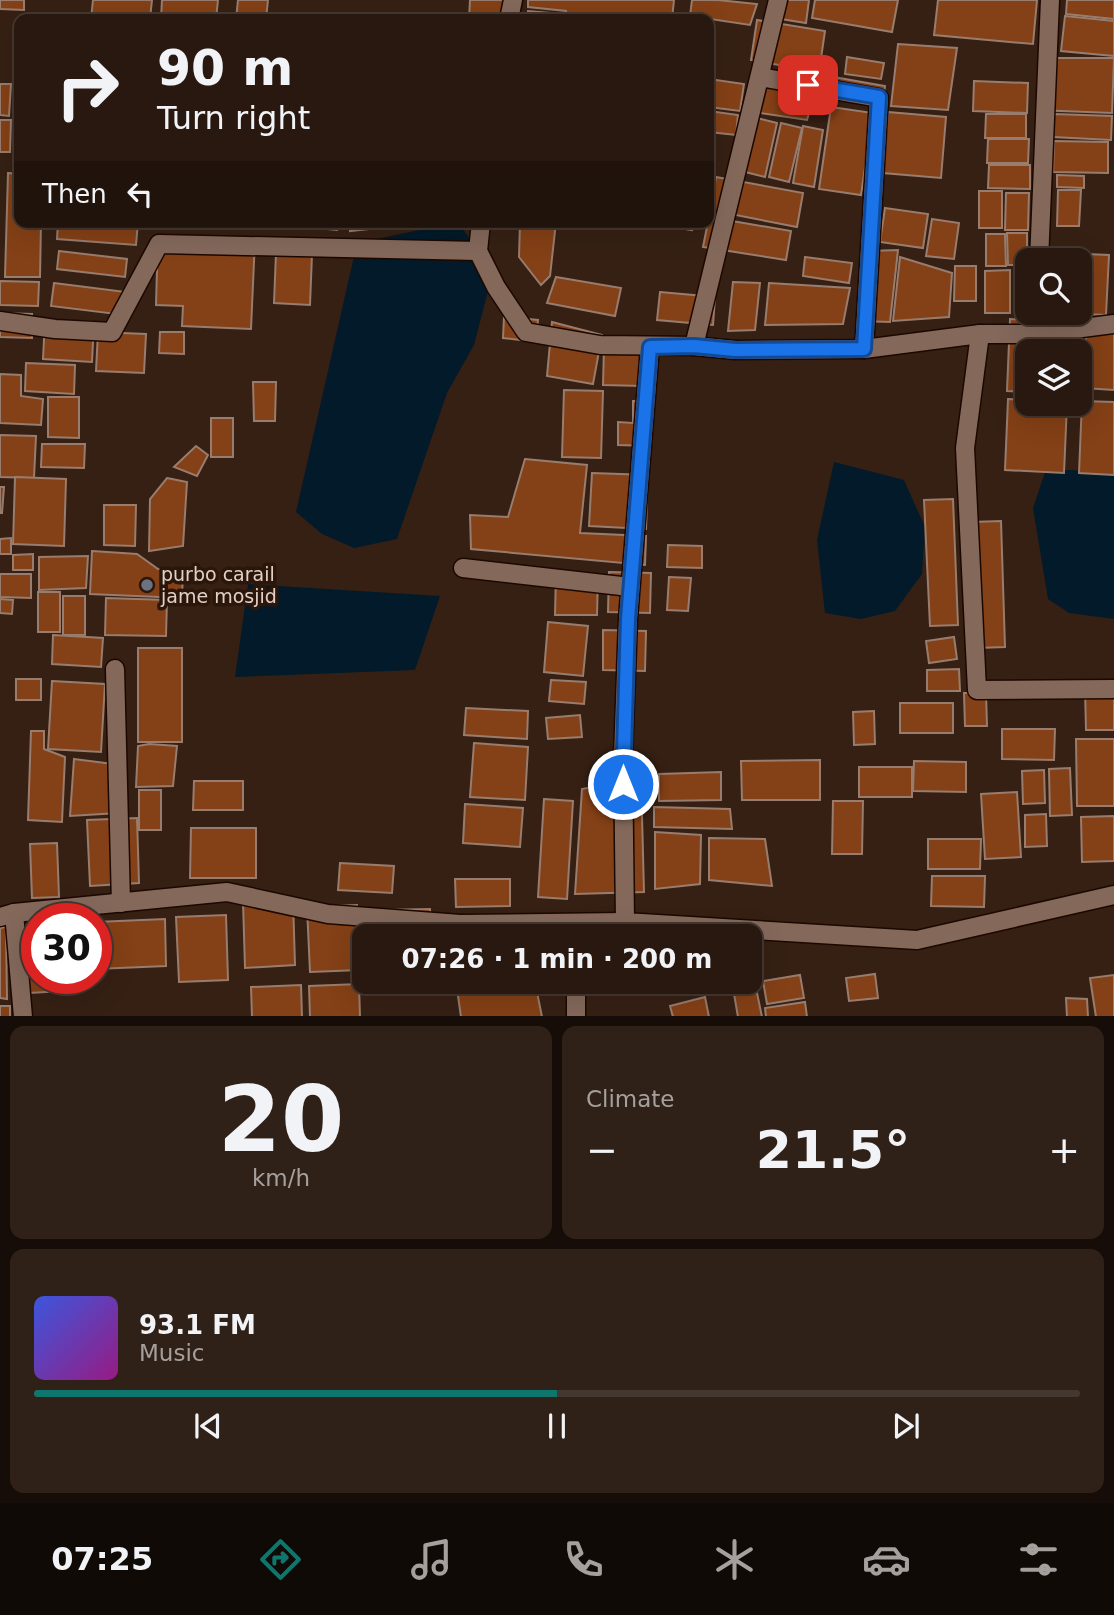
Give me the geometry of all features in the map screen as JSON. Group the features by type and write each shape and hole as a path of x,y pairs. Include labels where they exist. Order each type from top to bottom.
{"street":[{"path":"694,346 778,0"},
{"path":"1040,248 1050,0"},
{"path":"760,77 879,97 864,349"},
{"path":"480,228 478,251 496,287 526,332 600,345 694,346 735,350 864,349 980,334 1036,334 1114,324"},
{"path":"0,321 55,330 112,332 159,244 478,251"},
{"path":"1036,325 1036,334"},
{"path":"980,334 965,449 976,690 1114,689"},
{"path":"625,922 622,757 630,587 650,347"},
{"path":"463,568 630,587"},
{"path":"115,669 121,903"},
{"path":"23,1016 7,915 227,892 328,914 433,922 625,922 917,940 1114,895"},
{"path":"576,994 576,1016"}],"water":[{"path":"429,228 462,228 493,272 474,345 447,393 397,539 354,548 322,534 296,512 357,243"},
{"path":"834,462 904,480 925,527 922,574 895,611 861,619 825,613 817,540"},
{"path":"1046,469 1114,472 1114,619 1069,613 1048,599 1033,508"},
{"path":"248,584 440,596 415,670 235,677"}],"building":[{"path":"0,0 24,0 24,10 0,9"},
{"path":"93,0 152,0 151,14 92,14"},
{"path":"162,0 218,0 217,14 161,14"},
{"path":"238,0 268,0 267,14 237,14"},
{"path":"470,0 505,0 504,14 469,14"},
{"path":"528,0 674,0 673,14 566,14 566,11 528,7"},
{"path":"692,0 757,4 750,25 714,20 714,14 690,14"},
{"path":"771,0 809,0 806,23 768,17"},
{"path":"815,0 898,0 892,32 812,18"},
{"path":"938,0 1037,0 1033,44 934,35"},
{"path":"1067,0 1114,0 1114,19 1066,14"},
{"path":"528,11 562,14 528,14"},
{"path":"1065,16 1114,21 1114,56 1061,51"},
{"path":"757,20 825,31 819,72 751,60"},
{"path":"898,44 957,48 948,110 891,106"},
{"path":"847,57 884,63 881,79 845,74"},
{"path":"1042,58 1114,58 1112,113 1036,110"},
{"path":"828,76 885,86 882,107 825,97"},
{"path":"714,80 744,84 740,111 714,108"},
{"path":"974,81 1028,83 1027,113 973,111"},
{"path":"767,83 816,90 807,120 760,113"},
{"path":"0,84 11,84 9,116 0,115"},
{"path":"831,107 873,113 861,195 819,189"},
{"path":"714,112 738,115 736,135 714,133"},
{"path":"888,112 946,117 941,178 883,173"},
{"path":"986,114 1026,114 1026,138 985,138"},
{"path":"1054,114 1112,116 1111,140 1053,137"},
{"path":"757,118 777,123 765,177 745,172"},
{"path":"0,120 11,120 10,152 0,152"},
{"path":"781,123 802,128 789,182 769,177"},
{"path":"803,126 823,130 814,187 793,183"},
{"path":"988,139 1029,139 1028,163 987,163"},
{"path":"1054,141 1108,142 1108,173 1053,172"},
{"path":"989,165 1030,165 1030,189 988,188"},
{"path":"8,173 14,174 14,228 41,228 40,277 5,277"},
{"path":"1057,175 1084,176 1084,188 1057,187"},
{"path":"716,177 803,193 797,227 714,211"},
{"path":"1058,190 1081,190 1079,226 1057,226"},
{"path":"979,191 1002,191 1002,228 979,228"},
{"path":"1006,193 1029,193 1028,230 1005,230"},
{"path":"885,208 928,214 923,248 880,242"},
{"path":"714,218 791,231 786,260 703,247 707,228 714,228"},
{"path":"932,219 959,223 954,259 926,256"},
{"path":"58,228 137,228 136,245 57,239"},
{"path":"350,228 377,228 350,231"},
{"path":"520,228 555,228 550,276 541,285 519,257"},
{"path":"1007,233 1027,233 1027,248 1015,248 1015,265 1008,265"},
{"path":"986,234 1005,234 1006,266 986,266"},
{"path":"158,235 255,239 251,329 182,326 183,306 156,305"},
{"path":"898,250 890,322 859,321 869,251"},
{"path":"59,251 127,259 125,277 57,269"},
{"path":"276,253 312,254 310,305 274,303"},
{"path":"1092,254 1109,255 1106,315 1092,314"},
{"path":"805,257 852,263 849,283 803,276"},
{"path":"900,257 952,273 949,317 893,321"},
{"path":"955,266 976,266 976,301 954,301"},
{"path":"1010,270 1010,313 985,313 985,271"},
{"path":"556,277 621,288 615,316 547,303"},
{"path":"0,281 39,282 38,306 0,305"},
{"path":"733,282 760,283 755,330 728,331"},
{"path":"54,283 126,292 124,315 51,306"},
{"path":"769,283 850,288 843,324 765,325"},
{"path":"660,292 715,297 713,325 657,320"},
{"path":"0,313 32,314 32,338 0,337"},
{"path":"1092,316 1114,318 1114,390 1092,389 1092,339 1086,339 1087,325 1092,325"},
{"path":"504,317 538,320 536,342 503,338"},
{"path":"1010,319 1015,319 1015,325 1069,325 1068,339 1015,339 1015,391 1007,391"},
{"path":"45,320 94,322 92,362 43,359"},
{"path":"552,322 602,335 593,384 547,376"},
{"path":"98,332 146,334 144,373 96,371"},
{"path":"160,332 184,332 184,354 159,353"},
{"path":"604,347 644,348 643,386 603,385"},
{"path":"26,363 75,365 74,394 25,391"},
{"path":"0,374 21,375 21,396 43,399 41,425 0,423"},
{"path":"253,382 276,382 275,421 254,421"},
{"path":"564,390 603,391 601,458 562,457"},
{"path":"48,397 79,397 79,438 48,437"},
{"path":"1008,399 1015,399 1015,416 1066,416 1064,473 1005,470"},
{"path":"633,401 652,402 651,446 618,445 618,422 633,423"},
{"path":"1092,401 1114,402 1114,475 1079,473 1081,416 1092,416"},
{"path":"211,418 233,418 233,457 211,457"},
{"path":"0,435 36,436 34,478 0,477"},
{"path":"42,444 85,444 84,468 41,467"},
{"path":"196,446 208,455 197,476 174,467"},
{"path":"525,459 587,465 580,533 646,536 645,565 471,549 470,515 508,517"},
{"path":"592,473 648,475 646,529 589,526"},
{"path":"15,477 66,479 64,546 13,544"},
{"path":"167,478 187,482 183,546 149,551 150,499"},
{"path":"0,487 4,487 2,513 0,513"},
{"path":"953,499 958,625 930,626 924,500"},
{"path":"104,505 136,505 135,546 104,545"},
{"path":"1001,521 1005,647 977,648 972,522"},
{"path":"11,538 11,554 0,554 0,539"},
{"path":"668,545 702,546 702,568 667,567"},
{"path":"92,551 137,554 158,569 183,570 182,598 90,594"},
{"path":"33,554 33,570 13,570 13,555"},
{"path":"88,556 86,588 39,590 39,557"},
{"path":"609,572 651,573 650,613 608,612"},
{"path":"0,574 31,574 31,598 0,597"},
{"path":"556,574 598,576 597,615 555,615"},
{"path":"669,577 691,578 688,611 667,610"},
{"path":"38,592 60,592 60,632 38,632"},
{"path":"63,596 85,596 85,635 63,635"},
{"path":"106,598 167,600 166,636 105,635"},
{"path":"0,599 13,600 12,614 0,613"},
{"path":"548,622 588,626 583,676 544,672"},
{"path":"603,630 646,631 645,671 603,670"},
{"path":"53,635 103,638 101,667 52,664"},
{"path":"954,637 957,659 929,663 926,641"},
{"path":"138,648 182,648 182,742 138,742"},
{"path":"959,669 960,691 927,691 927,670"},
{"path":"16,679 41,679 41,700 16,700"},
{"path":"551,680 586,682 584,704 549,701"},
{"path":"52,681 105,684 101,752 48,749"},
{"path":"1114,688 1114,730 1086,730 1085,689"},
{"path":"964,693 986,693 987,726 965,726"},
{"path":"900,703 953,703 953,733 900,733"},
{"path":"466,708 528,711 527,739 464,735"},
{"path":"874,711 875,744 854,745 853,712"},
{"path":"580,715 582,737 548,739 546,718"},
{"path":"1002,729 1055,729 1054,760 1002,759"},
{"path":"31,731 44,731 44,749 65,757 62,822 28,820"},
{"path":"1076,739 1114,739 1114,806 1077,806"},
{"path":"474,743 528,747 525,800 470,797"},
{"path":"138,746 177,746 173,786 136,787"},
{"path":"74,759 121,765 118,813 70,816"},
{"path":"820,760 820,800 742,800 741,761"},
{"path":"914,761 966,762 966,792 913,791"},
{"path":"859,767 912,767 912,797 859,797"},
{"path":"1070,768 1072,815 1050,816 1049,769"},
{"path":"1044,770 1045,803 1023,804 1022,771"},
{"path":"721,772 721,800 659,801 659,774"},
{"path":"641,777 644,892 575,894 582,789"},
{"path":"194,781 243,781 243,810 193,810"},
{"path":"139,790 161,790 161,830 139,830"},
{"path":"1017,792 1021,857 985,859 981,794"},
{"path":"544,799 573,801 567,899 538,897"},
{"path":"833,801 863,801 862,854 832,854"},
{"path":"465,804 523,808 520,847 463,843"},
{"path":"654,807 730,809 732,829 654,827"},
{"path":"1046,814 1047,846 1025,847 1025,815"},
{"path":"1114,816 1114,861 1082,862 1081,817"},
{"path":"137,818 139,883 90,886 87,820"},
{"path":"191,828 256,828 256,878 190,878"},
{"path":"655,832 701,835 700,884 655,889"},
{"path":"709,838 765,839 772,886 709,880"},
{"path":"928,839 981,839 980,869 928,869"},
{"path":"57,843 59,897 32,898 30,844"},
{"path":"340,863 394,866 392,893 338,890"},
{"path":"932,876 985,876 984,907 931,906"},
{"path":"455,879 510,879 510,906 456,907"},
{"path":"293,900 295,965 245,968 243,902"},
{"path":"357,905 358,924 352,924 352,970 310,972 307,907"},
{"path":"430,909 431,924 381,924 380,910"},
{"path":"226,915 228,980 179,982 176,917"},
{"path":"165,919 166,966 112,968 112,921"},
{"path":"6,927 7,999 0,998 0,928"},
{"path":"875,974 878,998 849,1001 846,978"},
{"path":"800,975 804,998 767,1004 763,981"},
{"path":"1114,975 1114,1016 1096,1016 1090,978"},
{"path":"352,984 352,994 359,994 360,1016 310,1016 309,986"},
{"path":"301,985 302,1016 252,1016 251,987"},
{"path":"458,994 537,994 542,1016 461,1016"},
{"path":"734,994 757,994 762,1016 738,1016"},
{"path":"705,997 709,1016 673,1016 670,1006"},
{"path":"1066,998 1087,999 1088,1016 1067,1016"},
{"path":"805,1002 807,1016 766,1016 765,1008"},
{"path":"0,1006 10,1006 10,1016 0,1016"}],"place":[{"name":"purbo carail jame mosjid","path":"147,585"}],"route":[{"path":"623,784 628,619 650,347 694,346 735,350 864,349 879,97 808,85"}]}
